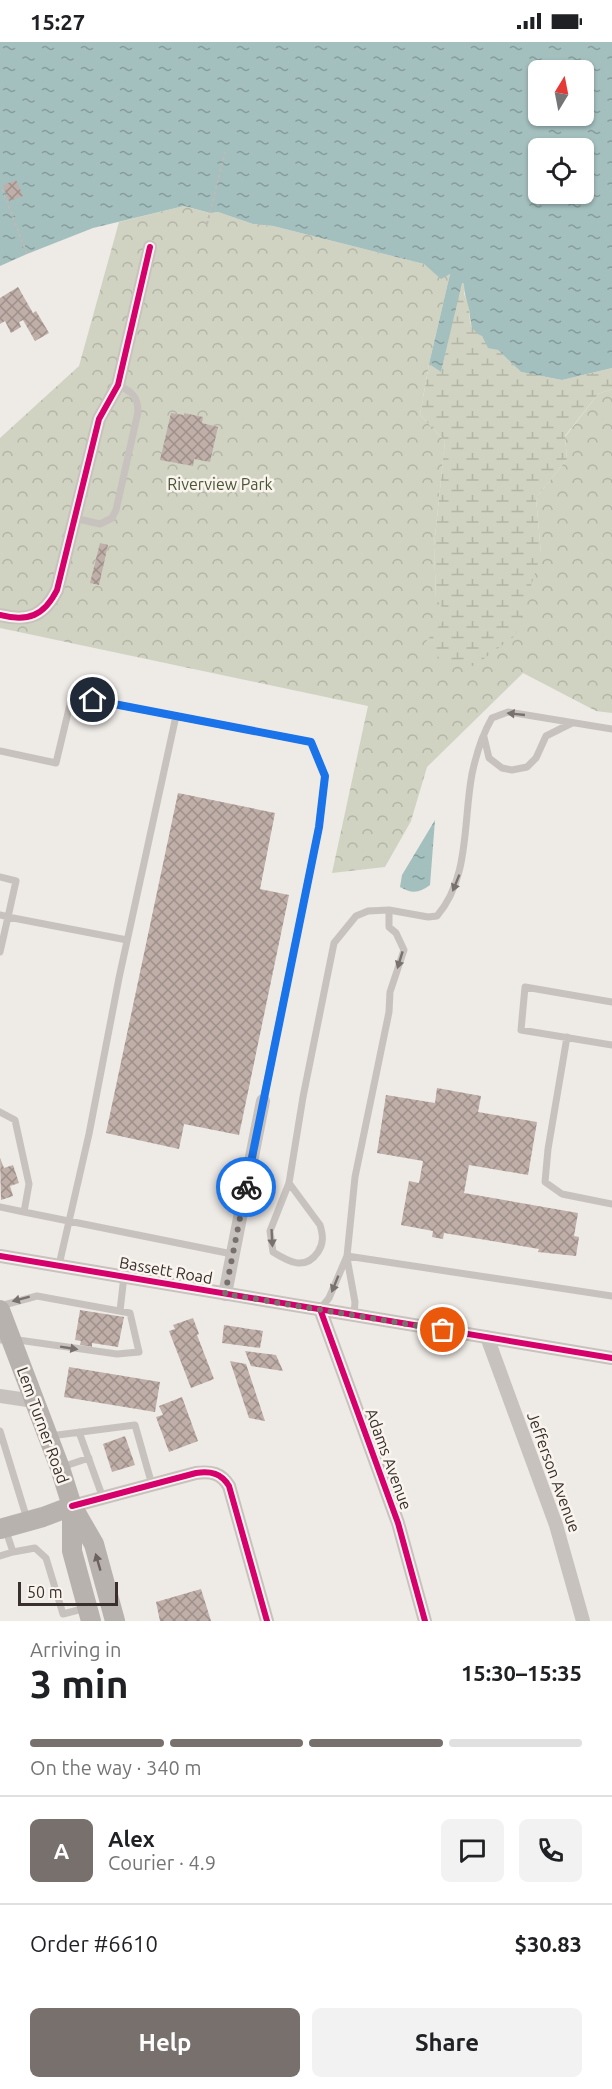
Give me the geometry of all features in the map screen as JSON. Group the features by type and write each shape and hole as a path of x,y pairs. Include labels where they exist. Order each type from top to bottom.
{"main road":[{"name":"Lem Turner Road","path":"0,1308 5,1339 34,1401 72,1506 94,1544 115,1621"},
{"name":"Lem Turner Road","path":"72,1506 72,1551 89,1614"},
{"path":"3,1528 72,1506"}],"street":[{"path":"0,615 13,618 33,615 49,606 57,590 99,419 118,386 150,247"},
{"path":"225,1294 263,1101"},
{"name":"Bassett Road","path":"0,1256 612,1358"},
{"name":"Adams Avenue","path":"320,1309 398,1523 425,1621"},
{"name":"Jefferson Avenue","path":"487,1337 556,1525 583,1621"},
{"path":"0,1396 34,1401"},
{"path":"72,1506 207,1472 217,1474 229,1486 267,1621"}],"lane":[{"path":"74,518 100,524 112,518 116,510 138,412 138,400 132,391 118,386"},
{"path":"0,751 56,763 72,696 311,742 325,776 319,827 263,1101"},
{"path":"289,1183 320,1225 322,1232 322,1246 313,1260 303,1263 288,1261 273,1252 270,1231 289,1183 303,1097 334,943 356,916 368,911 389,910 428,917 437,916 444,908 459,876 472,774 483,734 492,718 508,712 612,729"},
{"path":"59,1265 89,1134 127,940 176,716"},
{"path":"483,734 489,758 502,768 512,770 527,767 536,759 546,736 574,723"},
{"path":"0,877 16,881 4,916 0,952"},
{"path":"354,1315 355,1302 347,1256 355,1177 389,1012 390,992 404,950 396,933 389,927 389,910"},
{"path":"4,916 127,940"},
{"path":"612,1002 525,987 521,1030 612,1045"},
{"path":"567,1037 548,1149 545,1182 562,1194 612,1204"},
{"path":"0,1112 15,1120 29,1184 24,1212"},
{"path":"0,1207 232,1254"},
{"path":"347,1256 612,1296"},
{"path":"320,1309 329,1298 347,1256"},
{"path":"120,1311 124,1276"},
{"path":"0,1308 37,1296 130,1313 139,1352 117,1354 5,1339"},
{"path":"48,1436 135,1425 152,1485"},
{"path":"0,1431 28,1521"},
{"path":"80,1432 103,1498"},
{"path":"60,1468 89,1458"},
{"path":"3,1528 13,1552"},
{"path":"0,1556 35,1548 46,1558 63,1614 89,1614"}],"path":[{"path":"207,224 225,152"},
{"path":"2,189 27,254"}],"green space":[{"name":"Riverview Park","path":"184,206 209,213 218,212 253,224 273,226 424,264 441,278 450,274 429,364 420,415 445,441 434,546 436,599 541,553 536,498 567,459 565,437 598,394 612,389 612,713 596,711 523,673 427,767 411,821 385,867 332,873 368,706 0,628 0,438 79,366 119,222"},
{"path":"461,283 464,284 464,294 469,305 470,323 488,347 498,350 521,372 562,380 612,368 612,389 598,394 565,436 567,459 536,498 541,553 516,635 474,666 444,662 424,644 448,615 436,599 434,546 445,441 420,415 429,364 441,372"}],"water":[{"path":"0,42 612,42 612,368 562,380 521,372 498,350 488,348 482,336 474,330 462,283 441,372 429,364 450,274 441,279 424,264 273,226 253,224 218,212 210,213 184,206 93,228 0,266"},
{"path":"435,820 430,885 415,892 404,889 400,887 402,875"}],"building":[{"path":"16,180 23,196 9,201 3,185"},
{"path":"18,287 33,313 36,311 49,333 35,341 23,320 19,322 21,327 11,333 5,321 0,324 0,298"},
{"path":"171,413 203,417 202,423 218,427 210,462 194,459 193,466 160,460"},
{"path":"100,543 108,545 99,585 90,583"},
{"path":"178,793 275,813 260,889 289,895 239,1135 184,1124 179,1149 106,1133"},
{"path":"437,1088 481,1096 478,1112 537,1122 528,1175 469,1165 464,1193 578,1213 574,1236 579,1237 576,1256 538,1252 539,1249 444,1233 443,1239 432,1237 433,1231 401,1225 409,1181 419,1183 423,1161 377,1153 386,1095 435,1103"},
{"path":"0,1158 4,1168 13,1165 19,1183 10,1186 13,1196 1,1200"},
{"path":"80,1310 124,1317 118,1347 92,1343 92,1347 80,1345 81,1341 75,1340"},
{"path":"193,1318 214,1379 191,1388 169,1331 175,1329 173,1325"},
{"path":"224,1325 263,1331 260,1348 222,1343"},
{"path":"245,1351 276,1355 283,1371 251,1366"},
{"path":"230,1361 246,1364 265,1421 249,1418"},
{"path":"69,1367 160,1382 155,1412 64,1397"},
{"path":"182,1397 198,1441 169,1452 156,1417 163,1415 159,1406"},
{"path":"125,1436 135,1465 112,1472 103,1444"},
{"path":"201,1589 211,1621 160,1621 156,1602"}],"cycle path":[{"path":"0,615 19,618 34,615 47,606 57,590 99,419 118,385 150,247"},
{"path":"0,1256 612,1358"},
{"path":"320,1309 398,1523 425,1621"},
{"path":"72,1506 196,1473 206,1472 219,1476 229,1486 267,1621"}],"way so far":[{"path":"246,1187 225,1294 443,1330"}],"route":[{"path":"93,700 311,742 325,776 319,827 246,1187"}]}
